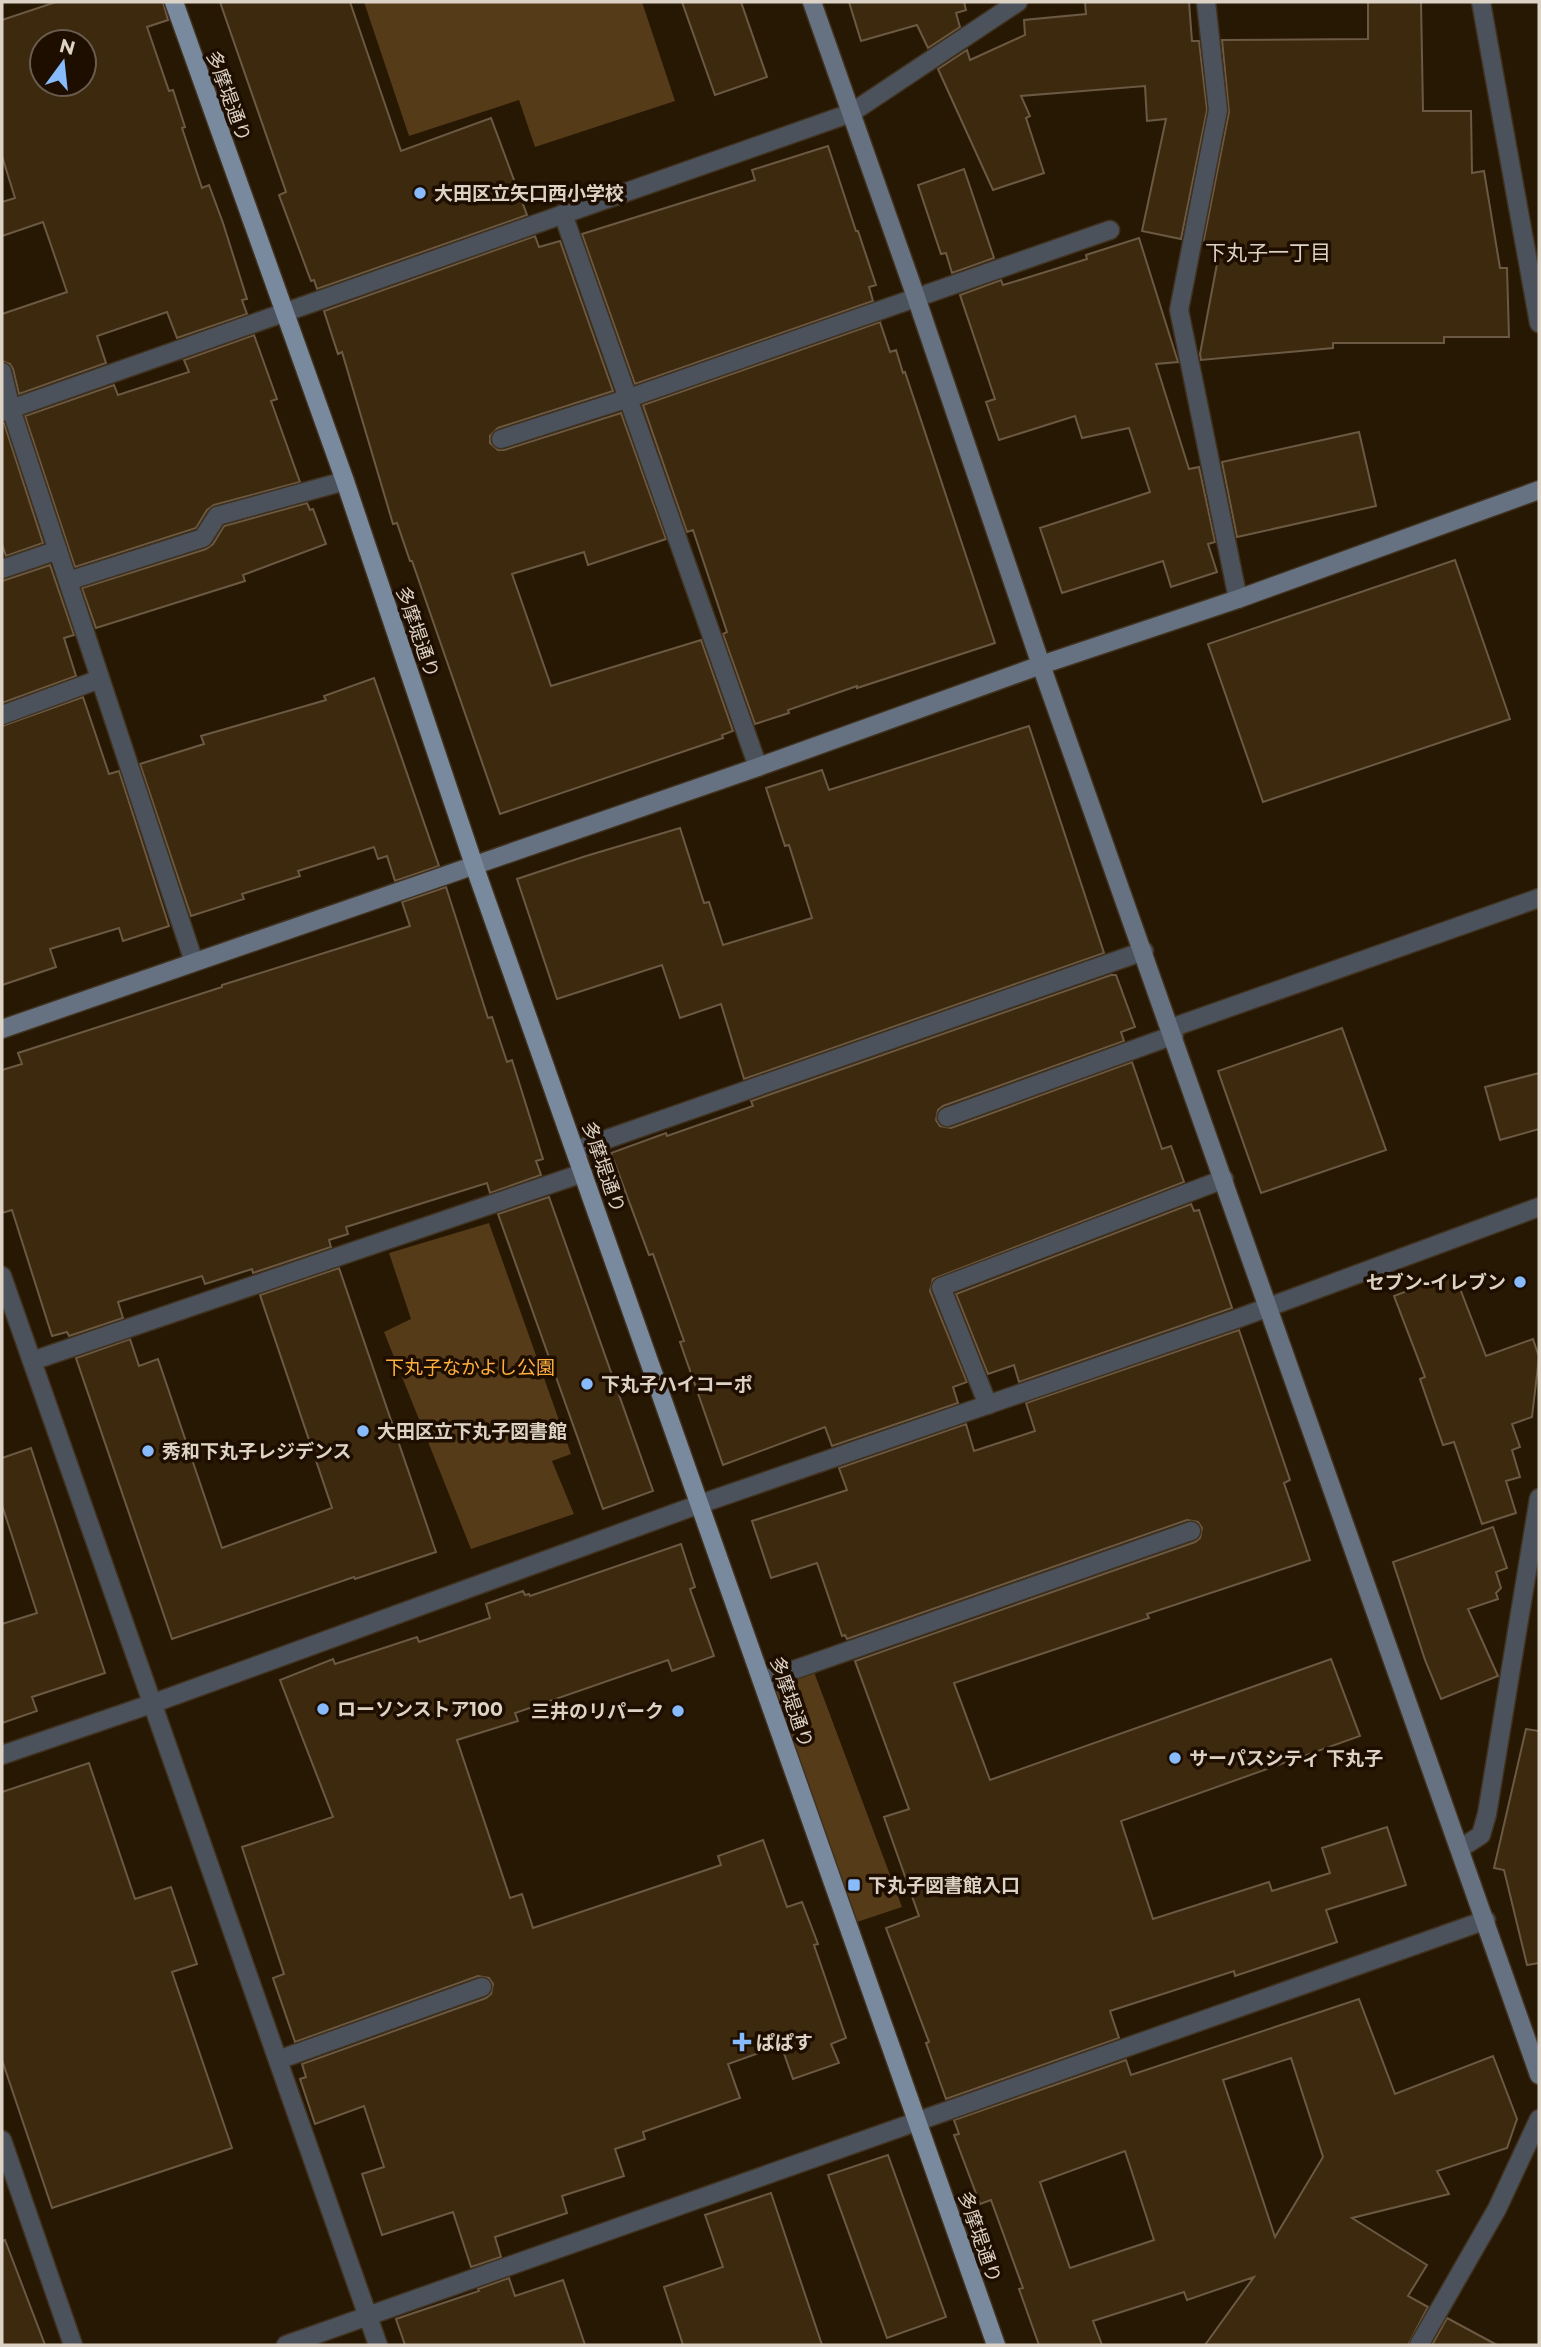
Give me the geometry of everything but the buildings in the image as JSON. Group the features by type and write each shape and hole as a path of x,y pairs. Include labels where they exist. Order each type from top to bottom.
{"main road":[{"name":"多摩堤通り","path":"174,2 345,481 474,865 996,2345"}],"street":[{"path":"812,2 1041,665 1539,2074"},
{"path":"7,411 851,113 1018,2"},
{"path":"1206,2 1217,110 1180,310 1238,599"},
{"path":"1480,2 1539,323"},
{"path":"563,214 758,766"},
{"path":"500,439 629,398 1110,230"},
{"path":"2,372 7,411 58,550 194,962"},
{"path":"68,581 203,538 217,516 345,481"},
{"path":"2,1029 1041,665 1238,599 1539,490"},
{"path":"2,569 58,550"},
{"path":"2,715 100,679"},
{"path":"947,1117 1539,898"},
{"path":"576,1150 1144,951"},
{"path":"32,1360 583,1173"},
{"path":"988,1405 941,1287 1224,1179"},
{"path":"2,1755 154,1703 700,1504 1269,1307 1539,1207"},
{"path":"2,1276 378,2345"},
{"path":"1461,1848 1481,1835 1487,1814 1539,1498"},
{"path":"762,1681 1191,1531"},
{"path":"286,2345 1486,1920"},
{"path":"278,2060 482,1987"},
{"path":"1419,2345 1497,2209 1539,2119"},
{"path":"2,2140 73,2345"}],"green space":[{"path":"364,2 642,2 675,101 535,147 519,100 409,136"},
{"name":"下丸子なかよし公園","path":"489,1223 571,1454 552,1461 574,1514 471,1549 384,1332 411,1319 389,1253"},
{"path":"811,1664 902,1907 848,1925 762,1681"}],"place":[{"name":"大田区立矢口西小学校","path":"420,193"},
{"name":"セブン-イレブン","path":"1520,1282"},
{"name":"下丸子ハイコーポ","path":"587,1384"},
{"name":"大田区立下丸子図書館","path":"363,1431"},
{"name":"秀和下丸子レジデンス","path":"148,1451"},
{"name":"ローソンストア100","path":"323,1709"},
{"name":"三井のリパーク","path":"678,1711"},
{"name":"サーパスシティ 下丸子","path":"1175,1758"},
{"name":"下丸子図書館入口","path":"854,1885"},
{"name":"ぱぱす","path":"742,2042"}],"district":[{"name":"下丸子一丁目","path":"1268,253"}]}
